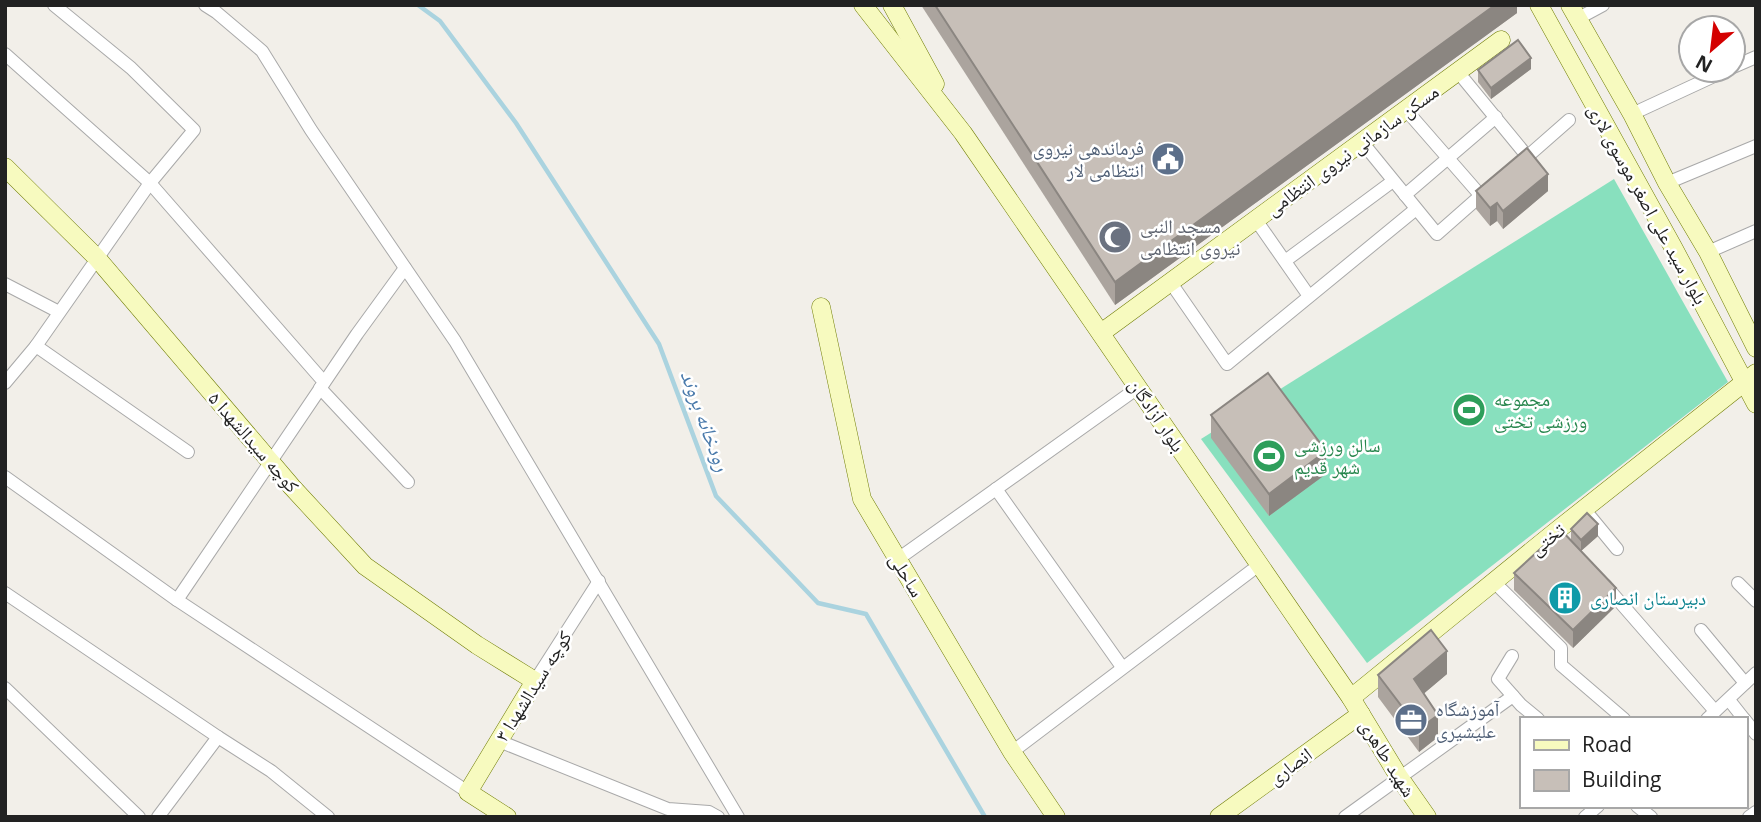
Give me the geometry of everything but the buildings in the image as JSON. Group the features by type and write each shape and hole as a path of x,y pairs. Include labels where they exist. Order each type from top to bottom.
{"main road":[{"name":"بلوار آزادگان","path":"863,5 962,133 1351,698"},
{"name":"بلوار آزادگان","path":"892,5 962,133"},
{"name":"بلوار سید علی اصغر موسوی لاری","path":"1539,5 1750,376 1756,404"},
{"name":"بلوار سید علی اصغر موسوی لاری","path":"1573,12 1632,114 1667,183 1752,329 1756,348"},
{"name":"مسکن سازمانی نیروی انتظامی","path":"1101,333 1501,40"},
{"name":"کوچه سیدالشهدا ۵","path":"5,167 96,257 270,461 365,566 477,645 535,681"},
{"name":"ساحلی","path":"821,307 862,499 1012,752 1056,817"},
{"name":"تختی","path":"1351,698 1495,583 1559,537 1584,509 1750,376"},
{"name":"کوچه سیدالشهدا ۳","path":"468,792 535,681"},
{"name":"شهید طاهری","path":"1351,698 1427,817"},
{"name":"انصاری","path":"1219,817 1361,714"},
{"path":"468,792 507,817"}],"street":[{"path":"6,380 36,346 150,183 194,130 131,68 54,5"},
{"path":"205,5 262,51 311,130 454,341 599,581 649,672 738,817"},
{"path":"1573,12 1603,5"},
{"path":"5,54 150,183 408,482"},
{"path":"1458,72 1527,156"},
{"path":"1632,114 1697,84"},
{"path":"1406,110 1481,196"},
{"path":"1405,195 1496,117"},
{"path":"1362,142 1437,234 1569,120"},
{"path":"1667,183 1756,146"},
{"path":"1285,261 1393,181"},
{"path":"1171,283 1227,363 1416,209"},
{"path":"1256,220 1310,296"},
{"path":"1708,252 1756,231"},
{"path":"177,600 322,385 405,268"},
{"path":"5,284 59,313"},
{"path":"36,346 188,452"},
{"path":"898,559 1139,387"},
{"path":"5,477 177,600 468,792"},
{"path":"996,489 1122,667"},
{"path":"1584,509 1617,549"},
{"path":"1012,752 1259,565"},
{"path":"1600,580 1711,715 1756,673"},
{"name":"کوچه سیدالشهدا ۳","path":"535,681 599,581"},
{"path":"1495,583 1561,648 1561,665 1622,717"},
{"path":"1738,583 1756,601"},
{"path":"5,593 271,771 328,817"},
{"path":"1701,630 1745,683"},
{"path":"1512,656 1498,679 1536,717"},
{"path":"5,688 139,817"},
{"path":"1345,817 1513,696"},
{"path":"1730,699 1744,717"},
{"path":"158,817 218,737"},
{"path":"499,741 668,809 709,812 719,817"},
{"path":"1749,817 1756,812"}],"green space":[{"name":"مجموعه ورزشی تختی","path":"1614,179 1728,382 1367,663 1201,439"}],"waterway":[{"name":"رودخانه بروند","path":"418,5 440,21 516,123 659,344 716,496 818,603 866,614 985,817"}],"place":[{"name":"فرماندهی نیروی انتظامی لار","path":"1168,159"},
{"name":"مسجد النبی نیروی انتظامی","path":"1115,237"},
{"name":"مجموعه ورزشی تختی","path":"1469,410"},
{"name":"سالن ورزشی شهر قدیم","path":"1269,456"},
{"name":"دبیرستان انصاری","path":"1565,598"},
{"name":"آموزشگاه علیشیری","path":"1411,720"}]}
